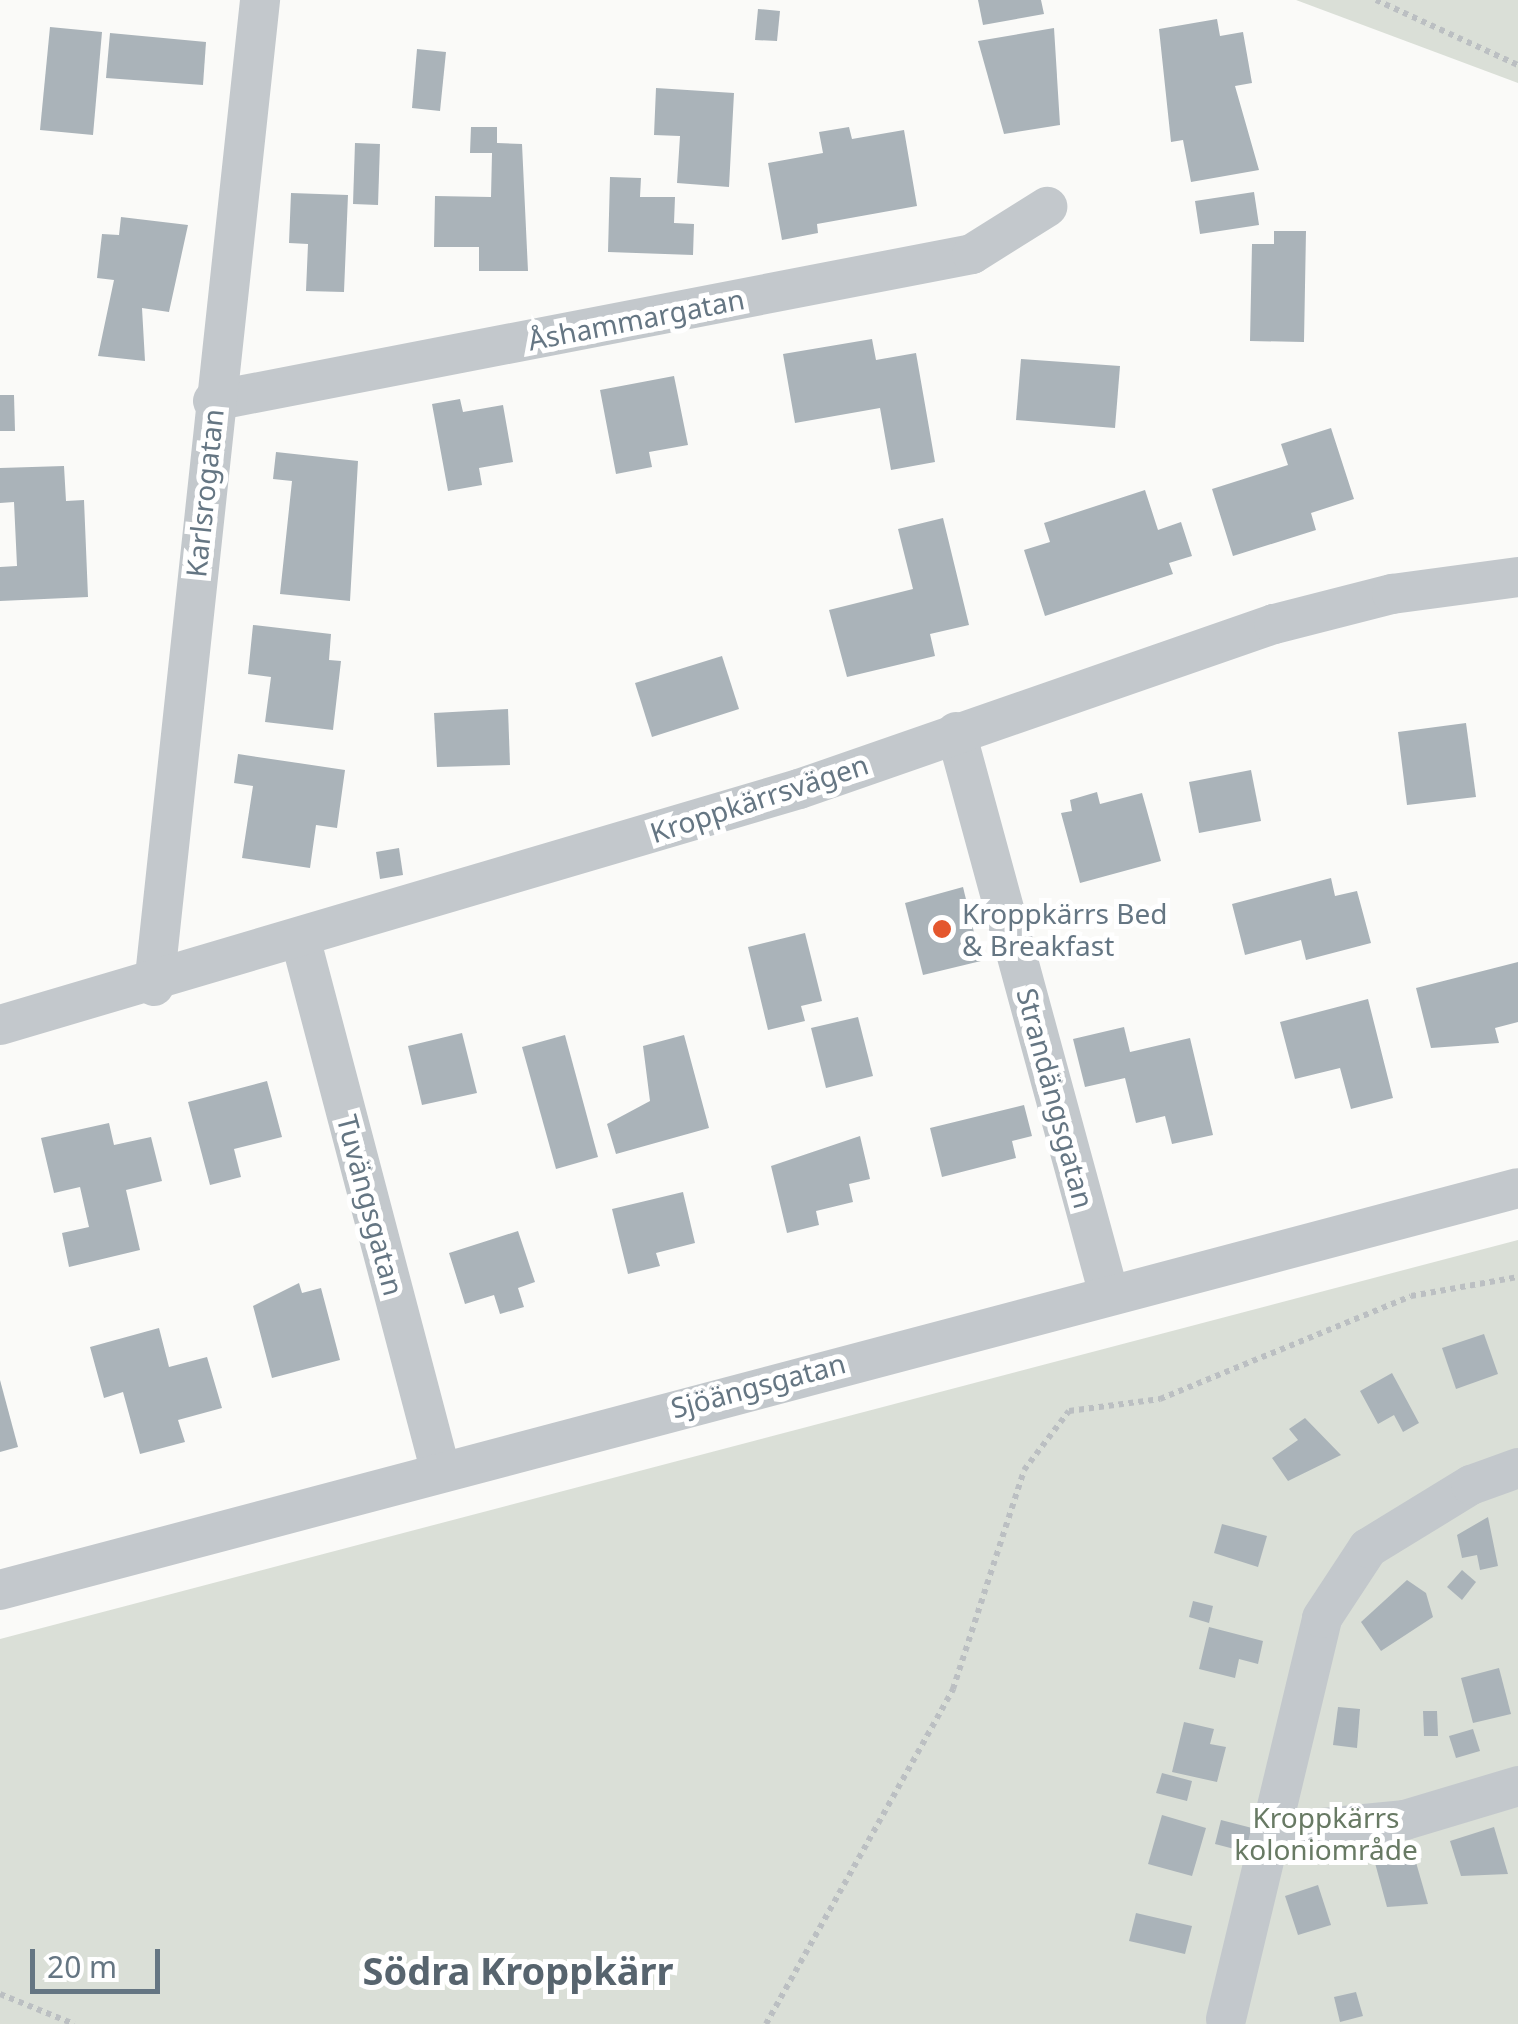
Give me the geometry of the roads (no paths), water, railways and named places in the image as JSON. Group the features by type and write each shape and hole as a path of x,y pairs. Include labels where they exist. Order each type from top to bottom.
{"street":[{"name":"Karlsrogatan","path":"154,986 213,401 260,0"},
{"name":"Åshammargatan","path":"213,401 972,254 1047,207"},
{"name":"Kroppkärrsvägen","path":"0,1025 154,986 301,941 956,732 1274,624 1392,594 1518,578"},
{"name":"Strandängsgatan","path":"956,732 1108,1292"},
{"name":"Tuvängsgatan","path":"301,941 440,1469"},
{"name":"Sjöängsgatan","path":"0,1590 1108,1292 1518,1188"},
{"path":"1226,2019 1322,1618 1368,1548 1471,1485 1518,1468"},
{"path":"1270,1833 1405,1820 1518,1786"}],"place":[{"name":"Kroppkärrs Bed & Breakfast","path":"942,929"}],"district":[{"name":"Södra Kroppkärr","path":"518,1971"}],"park label":[{"name":"Kroppkärrs koloniområde","path":"1326,1833"}]}
